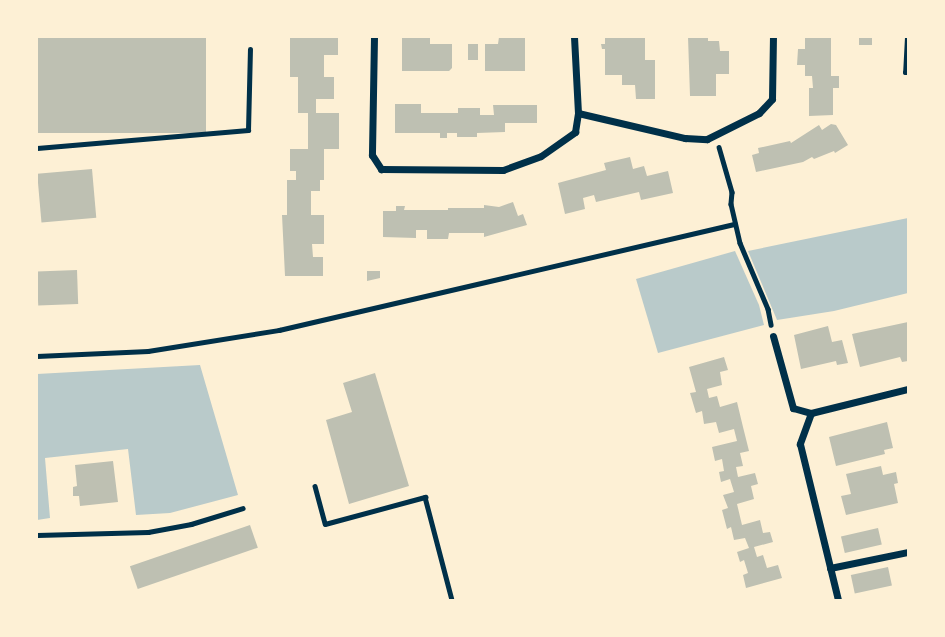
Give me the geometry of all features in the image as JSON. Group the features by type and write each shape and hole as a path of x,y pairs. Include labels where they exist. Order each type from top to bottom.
{"street":[{"path":"374,37 372,155 382,169 503,170 541,156 575,132 578,113 574,37"},
{"path":"578,113 685,138 707,139 759,113 772,99 773,37"},
{"path":"772,336 793,408 811,413 908,389"},
{"path":"811,413 800,444 838,600"},
{"path":"830,568 908,552"}],"lane":[{"path":"907,37 905,72 908,72"},
{"path":"37,148 248,130 250,49"},
{"path":"37,535 148,531 191,524 243,508"}],"path":[{"path":"715,135 732,192 731,204 744,257 768,309 772,336"},
{"path":"37,356 148,351 279,330 735,224"},
{"path":"315,486 325,524 425,497 452,600"}],"shaded area":[{"path":"908,218 908,293 834,311 777,320 748,251"},
{"path":"735,251 759,305 764,325 658,353 636,279"},
{"path":"200,365 238,495 170,513 136,515 128,449 45,458 50,518 37,520 37,374"}],"building":[{"path":"37,37 206,37 206,133 37,133"},
{"path":"290,37 338,38 338,55 324,55 324,77 334,77 334,99 316,99 316,113 339,113 339,149 324,149 324,180 320,180 320,191 311,191 311,215 324,215 324,244 312,244 313,257 323,257 323,276 285,276 282,215 287,215 287,180 296,180 296,171 290,171 290,149 308,149 308,113 298,113 298,77 290,77"},
{"path":"402,37 430,37 430,44 452,44 452,68 449,71 402,71"},
{"path":"499,37 525,37 525,71 485,71 485,44 498,44"},
{"path":"605,37 645,37 645,60 655,60 655,99 636,99 635,85 622,85 622,75 605,75 605,49 602,49 601,44 605,44"},
{"path":"688,37 708,37 708,41 719,41 720,51 729,51 729,74 716,74 716,96 690,96"},
{"path":"805,37 831,37 831,76 839,76 839,88 833,88 833,115 809,116 812,76 805,76 805,65 797,65 798,49 805,49"},
{"path":"859,37 872,37 872,45 859,45"},
{"path":"468,44 478,44 478,60 468,60"},
{"path":"395,104 421,104 421,113 458,113 458,108 480,108 480,115 494,115 493,105 537,105 537,123 505,123 505,132 477,133 477,137 457,137 457,133 447,133 447,138 440,138 440,133 395,133"},
{"path":"831,124 836,125 848,145 835,153 834,151 803,162 756,172 752,155 759,153 758,148 790,141 791,143 819,125 822,130"},
{"path":"630,157 633,169 644,166 647,176 668,171 673,193 641,200 639,192 596,202 594,195 583,198 585,209 565,214 558,183 606,170 604,163"},
{"path":"92,169 96,218 41,223 37,174"},
{"path":"513,202 518,216 523,214 527,225 484,237 484,233 449,233 448,239 427,239 427,230 416,230 416,238 383,237 383,211 396,211 396,206 405,206 404,210 448,210 484,208 484,205 499,207"},
{"path":"77,270 78,304 38,305 37,271"},
{"path":"367,271 380,271 380,278 367,281"},
{"path":"908,322 908,361 902,362 900,357 860,367 852,334"},
{"path":"828,326 832,342 842,340 848,363 837,365 836,361 801,369 794,335"},
{"path":"724,357 728,370 720,372 722,385 707,389 709,398 717,396 720,407 737,402 749,451 740,453 743,466 736,467 738,477 755,473 758,484 751,486 754,499 737,504 742,525 760,520 763,533 770,532 773,542 754,547 757,557 763,555 767,568 778,565 782,578 746,588 743,575 748,573 744,560 740,562 737,552 749,548 745,538 734,540 731,527 727,529 722,510 728,508 723,495 734,492 730,479 721,482 719,472 724,471 722,459 715,461 712,447 737,441 734,429 719,433 716,422 704,424 702,411 696,413 690,393 696,392 689,367"},
{"path":"375,373 409,486 349,504 326,420 352,412 343,383"},
{"path":"887,422 893,448 884,450 885,454 836,466 829,437"},
{"path":"113,461 118,502 80,506 79,496 73,496 73,487 77,486 75,465"},
{"path":"881,466 883,475 896,472 898,483 894,484 898,503 846,515 841,496 851,494 846,474"},
{"path":"250,525 258,548 138,589 130,566"},
{"path":"878,528 882,545 845,553 841,537"},
{"path":"888,567 892,586 855,593 851,575"}]}
